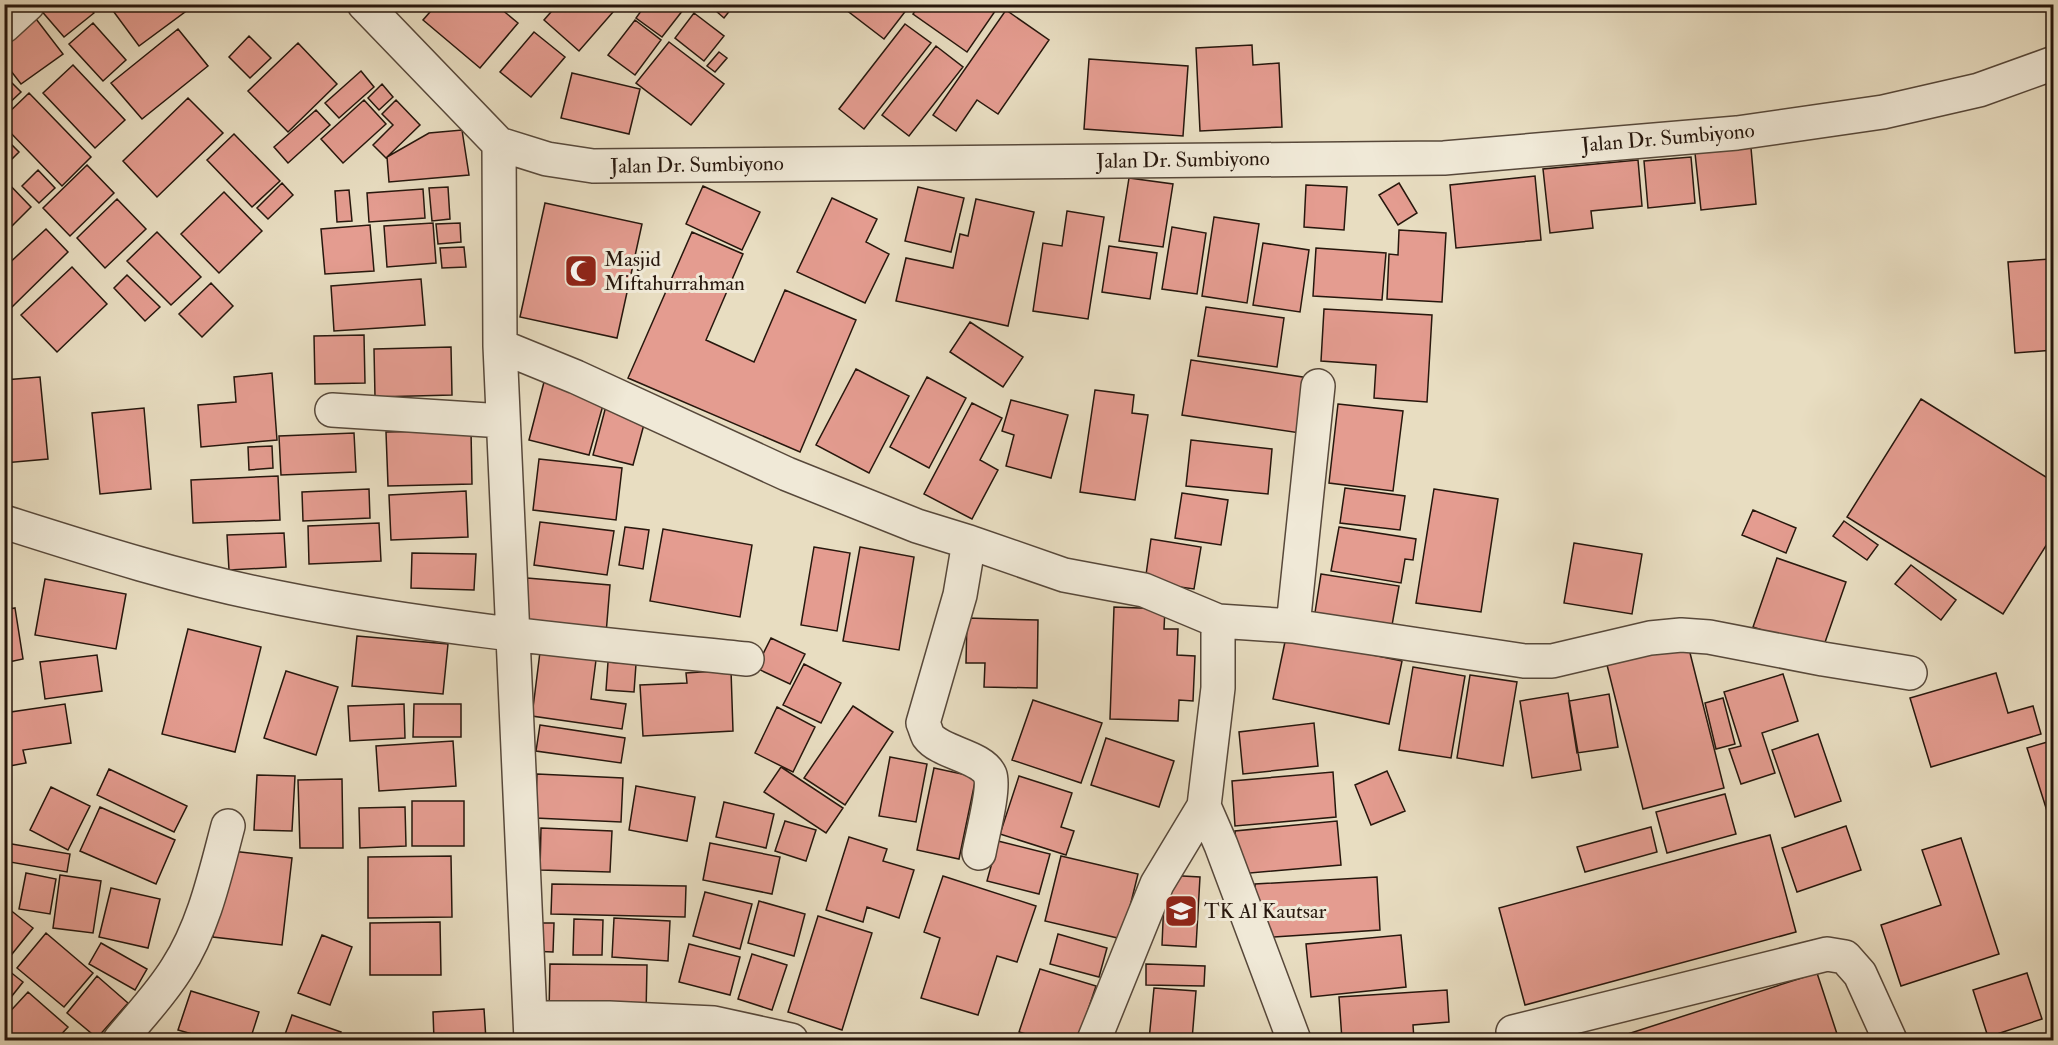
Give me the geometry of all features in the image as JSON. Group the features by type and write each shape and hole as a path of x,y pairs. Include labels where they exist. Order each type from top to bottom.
{"street":[{"path":"4,26 28,4"},
{"name":"Jalan Dr. Sumbiyono","path":"364,4 499,144 548,159 593,166 1444,158 1737,133 1883,112 1979,90 2054,63"},
{"path":"499,144 500,346 531,1029 609,1018 714,1023 790,1041"},
{"path":"500,346 576,377 787,474 917,526 1064,575 1144,590 1218,621 1293,626 1524,661 1552,661 1650,638 1681,635 1709,637 1910,673"},
{"path":"1293,626 1318,386"},
{"path":"333,410 503,421"},
{"path":"4,522 155,569 278,598 513,636 747,659"},
{"path":"969,542 960,595 923,723 928,736 985,768 990,776 991,789 979,853"},
{"path":"1094,1041 1157,884 1204,806 1218,688 1218,621"},
{"path":"1204,806 1221,845 1294,1041"},
{"path":"120,1041 176,970 194,937 210,891 228,826"},
{"path":"1513,1032 1827,954 1845,957 1860,974 1890,1041"}],"building":[{"path":"43,4 87,4 94,13 64,37 39,8"},
{"path":"108,4 186,4 189,9 139,46"},
{"path":"437,4 495,4 518,23 480,68 423,20"},
{"path":"558,4 620,4 579,51 544,20"},
{"path":"646,4 676,4 683,10 662,37 636,18"},
{"path":"708,4 735,4 724,18"},
{"path":"842,4 911,4 884,39 841,6"},
{"path":"920,4 1000,4 967,52 913,14"},
{"path":"1006,10 1049,40 998,114 977,100 956,131 933,115"},
{"path":"694,13 724,36 704,61 675,38"},
{"path":"33,15 63,54 21,84 4,62 4,36"},
{"path":"635,20 661,40 635,75 608,55"},
{"path":"93,23 126,60 103,81 69,44"},
{"path":"905,24 931,43 864,129 839,109"},
{"path":"178,29 208,66 142,119 111,83"},
{"path":"534,32 565,57 531,97 500,72"},
{"path":"249,36 271,58 250,78 229,57"},
{"path":"669,42 724,84 691,125 636,83"},
{"path":"298,43 337,84 288,132 248,91"},
{"path":"1252,45 1253,65 1279,63 1282,127 1200,131 1196,48"},
{"path":"936,46 963,67 909,136 882,115"},
{"path":"719,52 727,58 715,72 707,66"},
{"path":"1089,59 1188,66 1183,136 1084,129"},
{"path":"73,65 125,120 95,148 43,93"},
{"path":"361,71 374,87 339,118 325,103"},
{"path":"572,73 640,89 629,134 561,118"},
{"path":"4,75 21,92 4,108"},
{"path":"382,84 393,97 379,110 368,98"},
{"path":"29,93 91,157 62,186 4,126 4,117"},
{"path":"188,98 223,133 157,197 123,161"},
{"path":"364,100 386,124 343,163 321,139"},
{"path":"396,100 420,125 386,158 373,145 393,125 382,114"},
{"path":"316,110 330,125 288,163 274,147"},
{"path":"462,130 469,175 389,182 387,157 429,133"},
{"path":"234,134 280,181 252,207 207,160"},
{"path":"4,137 19,152 4,167"},
{"path":"1751,148 1756,204 1701,210 1695,153"},
{"path":"1691,157 1695,203 1648,208 1644,161"},
{"path":"1638,160 1642,206 1591,211 1593,228 1550,233 1543,169"},
{"path":"87,165 114,193 70,236 43,208"},
{"path":"38,170 55,188 39,203 22,186"},
{"path":"1535,176 1541,240 1456,248 1450,185"},
{"path":"1129,178 1173,184 1163,247 1119,241"},
{"path":"4,179 31,207 5,233 4,232"},
{"path":"282,183 293,195 268,219 257,208"},
{"path":"1399,183 1417,213 1398,225 1379,195"},
{"path":"1306,185 1347,187 1344,230 1304,227"},
{"path":"703,186 760,212 742,250 686,224"},
{"path":"448,187 450,219 432,221 429,188"},
{"path":"918,187 964,198 951,252 905,241"},
{"path":"423,189 425,218 369,222 367,193"},
{"path":"349,190 352,221 337,222 335,191"},
{"path":"224,192 262,231 219,273 181,234"},
{"path":"832,198 877,219 866,242 889,254 865,303 797,272"},
{"path":"117,199 146,229 105,268 77,238"},
{"path":"976,199 1034,212 1008,326 896,301 906,258 953,268 960,234 968,236"},
{"name":"Masjid Miftahurrahman","path":"545,203 642,224 617,338 520,317"},
{"path":"1067,211 1104,217 1088,319 1033,311 1043,243 1062,246"},
{"path":"1214,217 1259,224 1247,303 1202,296"},
{"path":"2054,218 2054,257 2050,257 2047,219"},
{"path":"433,223 436,263 387,267 384,226"},
{"path":"460,223 461,242 438,244 436,224"},
{"path":"370,225 374,271 325,274 321,229"},
{"path":"1172,227 1206,233 1197,294 1162,289"},
{"path":"46,229 68,252 12,307 4,300 4,268"},
{"path":"1399,230 1446,233 1442,302 1387,299 1389,254 1398,255"},
{"path":"157,232 201,277 171,305 127,261"},
{"path":"692,232 743,254 706,340 754,362 785,290 856,320 800,452 628,378"},
{"path":"1263,243 1309,250 1300,312 1253,305"},
{"path":"1109,246 1157,253 1150,299 1102,292"},
{"path":"464,247 466,267 442,268 440,248"},
{"path":"1316,248 1386,253 1382,300 1313,296"},
{"path":"2050,259 2054,309 2054,350 2015,353 2008,262"},
{"path":"72,267 107,304 57,352 21,315"},
{"path":"127,275 160,307 145,321 114,288"},
{"path":"421,279 425,325 334,331 331,286"},
{"path":"211,283 233,306 202,337 179,314"},
{"path":"1206,307 1284,318 1277,367 1198,356"},
{"path":"1324,309 1432,315 1427,402 1374,398 1376,365 1321,361"},
{"path":"970,322 1023,357 1003,387 950,352"},
{"path":"364,335 365,383 315,384 314,336"},
{"path":"451,347 452,395 375,397 374,349"},
{"path":"1191,360 1309,378 1300,433 1182,415"},
{"path":"856,369 909,396 869,473 816,445"},
{"path":"272,373 277,440 201,447 198,405 236,402 234,377"},
{"path":"40,377 48,459 4,463 4,380"},
{"path":"927,377 966,398 929,468 890,447"},
{"path":"544,382 605,398 589,455 529,440"},
{"path":"1095,390 1134,395 1132,413 1148,415 1135,500 1080,492"},
{"path":"1921,399 2054,482 2054,533 2003,614 1847,517"},
{"path":"1011,400 1068,415 1051,478 1006,466 1014,435 1002,431"},
{"path":"972,403 1002,418 980,460 998,470 972,519 924,494"},
{"path":"1338,404 1403,411 1393,491 1329,483"},
{"path":"606,406 646,417 633,465 593,455"},
{"path":"144,408 151,489 100,494 92,413"},
{"path":"471,430 472,484 388,486 386,432"},
{"path":"354,433 356,472 281,475 279,436"},
{"path":"1191,440 1272,449 1268,494 1186,486"},
{"path":"272,446 273,468 249,470 248,447"},
{"path":"539,459 622,468 616,520 533,510"},
{"path":"278,476 280,520 193,523 191,480"},
{"path":"1345,488 1405,496 1400,530 1340,523"},
{"path":"369,489 370,518 303,521 302,492"},
{"path":"1434,489 1498,499 1481,612 1416,603"},
{"path":"466,491 468,537 391,540 389,495"},
{"path":"1182,493 1228,500 1221,545 1175,538"},
{"path":"1753,510 1796,528 1786,553 1742,535"},
{"path":"1844,521 1878,545 1867,560 1833,536"},
{"path":"540,522 614,531 607,575 534,565"},
{"path":"379,523 381,561 309,564 308,526"},
{"path":"625,527 649,530 643,569 619,565"},
{"path":"1339,527 1416,539 1413,560 1405,559 1401,583 1331,571"},
{"path":"663,529 752,545 740,617 650,601"},
{"path":"284,533 286,567 229,570 227,535"},
{"path":"1151,539 1201,547 1194,589 1145,582"},
{"path":"1574,543 1642,554 1632,614 1564,603"},
{"path":"814,547 850,553 837,631 801,625"},
{"path":"860,547 914,557 899,650 843,641"},
{"path":"412,553 476,554 474,590 411,588"},
{"path":"1777,558 1846,582 1822,651 1753,627"},
{"path":"1911,565 1956,600 1941,620 1895,584"},
{"path":"1321,574 1399,586 1391,631 1314,619"},
{"path":"527,578 610,585 606,634 523,627"},
{"path":"45,579 126,594 116,649 35,635"},
{"path":"1114,607 1165,609 1164,629 1178,629 1177,655 1195,656 1193,701 1179,700 1178,721 1110,719"},
{"path":"15,608 23,659 4,663 4,610"},
{"path":"967,618 1038,620 1037,688 984,687 985,663 966,663"},
{"path":"188,629 261,647 235,752 162,734"},
{"path":"357,636 448,644 443,694 352,686"},
{"path":"1286,637 1402,661 1389,724 1273,699"},
{"path":"771,638 805,654 790,684 756,668"},
{"path":"1687,641 1724,788 1643,809 1606,661"},
{"path":"540,652 596,660 591,699 626,704 622,729 532,716"},
{"path":"97,655 102,691 45,699 40,662"},
{"path":"608,662 636,664 634,692 606,690"},
{"path":"804,664 841,683 821,723 783,705"},
{"path":"1413,667 1465,676 1451,758 1399,750"},
{"path":"731,670 733,731 643,736 640,685 687,683 686,673"},
{"path":"286,671 338,687 316,755 264,738"},
{"path":"1996,673 2008,713 2033,706 2041,734 1931,767 1910,698"},
{"path":"1783,674 1798,721 1762,733 1775,773 1741,784 1729,749 1741,746 1724,692"},
{"path":"1470,675 1517,682 1503,766 1457,758"},
{"path":"1568,693 1581,770 1532,778 1520,701"},
{"path":"1609,694 1618,747 1577,753 1569,701"},
{"path":"1723,698 1735,744 1716,749 1705,703"},
{"path":"1033,700 1102,723 1081,783 1012,760"},
{"path":"65,704 71,743 23,750 26,763 4,767 4,713"},
{"path":"404,704 405,738 350,741 348,706"},
{"path":"414,704 461,704 461,737 413,737"},
{"path":"853,706 893,732 845,805 804,778"},
{"path":"777,707 815,727 793,772 755,753"},
{"path":"1314,723 1318,766 1243,774 1239,732"},
{"path":"540,725 625,738 621,763 536,751"},
{"path":"1818,734 1841,801 1795,817 1772,750"},
{"path":"1106,738 1174,761 1159,807 1091,785"},
{"path":"2054,740 2054,833 2027,748"},
{"path":"453,741 456,786 379,791 376,746"},
{"path":"890,757 927,764 916,822 879,816"},
{"path":"781,767 843,808 826,833 764,792"},
{"path":"934,768 976,777 959,859 917,850"},
{"path":"109,769 187,806 174,832 97,795"},
{"path":"1387,771 1405,811 1371,825 1355,785"},
{"path":"1333,772 1336,817 1235,826 1232,781"},
{"path":"537,774 623,778 621,822 535,818"},
{"path":"257,775 295,776 292,831 254,830"},
{"path":"1019,776 1072,793 1061,827 1074,831 1066,855 1000,834"},
{"path":"342,779 343,848 300,848 298,780"},
{"path":"636,786 695,797 687,841 629,830"},
{"path":"51,787 90,806 68,850 30,830"},
{"path":"1725,794 1736,834 1667,853 1656,812"},
{"path":"412,801 464,801 464,846 412,846"},
{"path":"724,802 774,814 766,848 716,837"},
{"path":"100,807 175,840 156,884 80,851"},
{"path":"405,807 406,846 360,848 359,808"},
{"path":"785,821 816,830 806,861 775,851"},
{"path":"1337,821 1341,865 1239,874 1235,831"},
{"path":"1846,826 1861,870 1797,892 1782,848"},
{"path":"1651,827 1657,852 1585,872 1577,847"},
{"path":"541,828 612,831 610,872 540,870"},
{"path":"1770,835 1796,932 1525,1005 1499,908"},
{"path":"849,837 887,849 883,861 914,870 899,918 867,907 863,922 826,910"},
{"path":"1961,838 1999,954 1901,986 1881,925 1941,905 1922,850"},
{"path":"998,841 1050,854 1039,894 987,881"},
{"path":"6,843 70,854 67,872 4,861"},
{"path":"710,843 780,857 772,894 703,880"},
{"path":"223,850 292,858 282,945 213,937"},
{"path":"451,856 452,917 368,918 368,857"},
{"path":"1061,856 1138,874 1122,939 1045,921"},
{"path":"26,873 56,879 50,914 19,909"},
{"path":"60,875 101,881 93,933 53,928"},
{"name":"TK Al Kautsar","path":"1165,875 1200,877 1196,947 1162,945"},
{"path":"943,876 1036,906 1017,962 997,956 978,1015 921,998 940,938 924,932"},
{"path":"1377,877 1380,930 1258,938 1255,884"},
{"path":"552,884 686,886 685,917 551,914"},
{"path":"111,888 160,899 148,948 99,937"},
{"path":"705,892 752,904 740,949 693,936"},
{"path":"759,901 805,914 794,956 748,943"},
{"path":"4,905 33,928 8,959 4,957"},
{"path":"818,916 872,933 842,1030 788,1012"},
{"path":"614,918 670,921 668,961 612,957"},
{"path":"574,919 603,920 602,955 573,955"},
{"path":"440,922 441,975 370,975 370,923"},
{"path":"530,923 554,923 553,952 529,951"},
{"path":"46,933 93,973 64,1007 17,968"},
{"path":"1058,934 1107,948 1099,977 1050,964"},
{"path":"322,935 352,947 330,1005 298,993"},
{"path":"1401,935 1406,987 1311,997 1306,944"},
{"path":"101,943 147,969 135,990 89,964"},
{"path":"689,944 740,957 730,995 679,982"},
{"path":"752,954 787,965 772,1010 738,999"},
{"path":"550,964 647,965 646,1015 549,1013"},
{"path":"1146,964 1205,966 1204,986 1146,985"},
{"path":"4,967 23,982 4,1006"},
{"path":"1040,969 1096,986 1078,1040 1046,1040 1019,1032"},
{"path":"1817,973 1839,1040 1609,1040"},
{"path":"2027,973 2042,1019 1988,1037 1973,990"},
{"path":"97,976 128,1003 97,1038 67,1013"},
{"path":"1154,988 1196,991 1192,1040 1149,1040"},
{"path":"1447,990 1449,1022 1413,1025 1414,1040 1342,1040 1339,997"},
{"path":"191,991 259,1012 250,1040 213,1040 178,1030"},
{"path":"28,992 68,1027 56,1040 4,1040 4,1018"},
{"path":"484,1009 486,1040 434,1040 433,1012"},
{"path":"292,1015 341,1032 338,1040 283,1040"},
{"path":"561,1033 640,1040 560,1040"}],"place":[{"name":"Masjid Miftahurrahman","path":"581,271"},
{"name":"TK Al Kautsar","path":"1181,911"}]}
